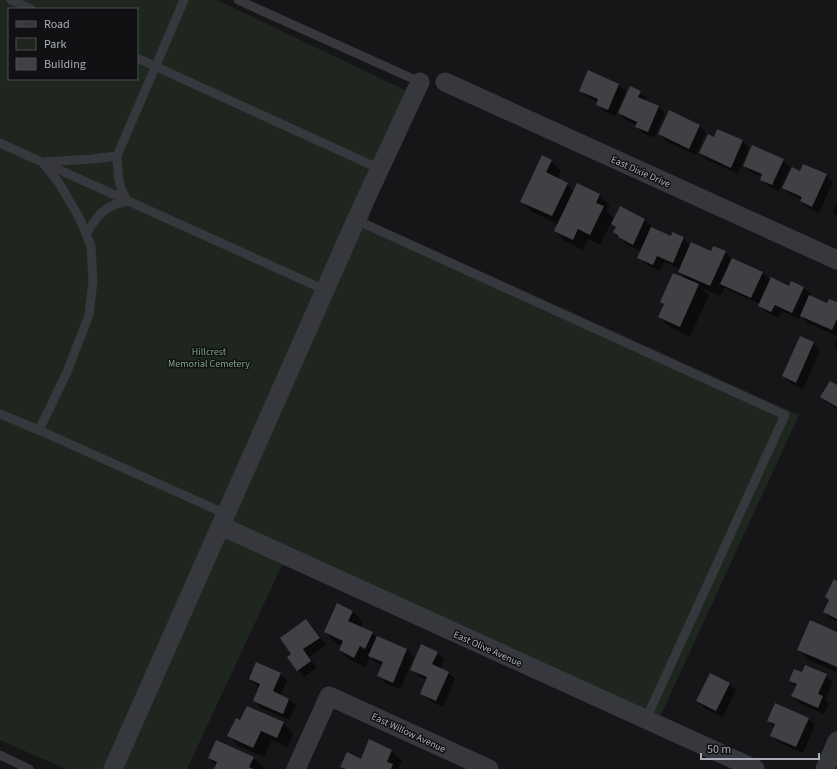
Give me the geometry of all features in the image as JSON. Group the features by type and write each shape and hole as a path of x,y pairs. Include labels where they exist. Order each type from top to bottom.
{"street":[{"path":"113,769 356,220 420,82"},
{"name":"East Dixie Drive","path":"445,82 837,260"},
{"name":"East Olive Avenue","path":"223,520 646,719 756,769"},
{"name":"East Willow Avenue","path":"296,769 329,696 489,769"},
{"path":"824,769 837,741"}],"lane":[{"path":"11,0 28,8"},
{"path":"128,201 119,182 117,156 184,0"},
{"path":"238,0 420,82"},
{"path":"138,58 380,169"},
{"path":"0,143 325,290"},
{"path":"42,162 92,160 117,156"},
{"path":"39,430 67,372 89,315 93,280 91,246 79,217 59,183 42,162"},
{"path":"86,234 91,225 102,212 112,206 128,201"},
{"path":"356,220 785,415 646,719"},
{"path":"0,414 39,430 223,520"},
{"path":"0,755 28,769"}],"green space":[{"name":"Hillcrest Memorial Cemetery","path":"0,0 217,0 411,93 368,220 799,415 660,717 289,550 187,769 66,769 0,740"}],"building":[{"path":"588,70 619,84 608,110 596,105 598,99 579,91"},
{"path":"630,86 641,91 638,97 659,106 648,132 635,127 637,122 618,113"},
{"path":"669,110 700,125 689,149 658,134"},
{"path":"717,129 743,140 731,168 699,153 708,134 714,137"},
{"path":"752,145 784,159 772,185 760,180 762,174 743,166"},
{"path":"542,155 552,160 546,172 568,183 552,216 520,202"},
{"path":"803,164 827,174 812,207 800,201 802,197 782,188 792,167 800,171"},
{"path":"577,183 600,194 596,203 604,206 590,235 578,229 573,240 554,231"},
{"path":"620,206 645,219 633,245 618,237 619,236 613,232 616,227 611,224"},
{"path":"651,227 671,236 672,232 684,237 673,263 657,256 653,265 637,258"},
{"path":"691,242 711,251 713,246 726,251 710,286 678,272"},
{"path":"732,258 763,272 751,298 720,284"},
{"path":"673,273 699,284 680,327 658,317 664,304 660,302"},
{"path":"771,277 789,286 791,281 804,287 792,313 775,305 771,312 758,306"},
{"path":"809,295 827,303 829,299 837,302 837,319 832,330 800,316"},
{"path":"800,336 814,342 796,383 782,376"},
{"path":"830,381 837,385 837,407 820,397"},
{"path":"834,579 837,581 837,619 823,612 829,600 825,597"},
{"path":"337,603 353,611 348,621 373,632 365,649 360,646 354,658 339,650 343,641 324,632"},
{"path":"306,619 320,638 303,649 311,661 297,671 287,657 291,654 280,638"},
{"path":"810,620 837,632 837,667 797,650"},
{"path":"377,636 407,649 393,683 377,676 383,662 368,656"},
{"path":"421,644 438,652 432,664 449,672 436,701 420,694 427,677 410,670"},
{"path":"256,662 281,673 273,691 289,699 283,714 253,701 260,684 249,679"},
{"path":"805,665 827,674 818,694 823,696 818,708 791,696 797,684 789,681 794,669 802,672"},
{"path":"710,673 730,683 716,711 696,701"},
{"path":"775,703 809,718 796,747 770,736 775,724 767,721"},
{"path":"247,706 284,722 277,738 261,731 253,748 227,736 236,718 240,720"},
{"path":"369,739 392,750 387,762 393,764 391,769 346,769 340,767 347,752 361,759"},
{"path":"216,740 254,757 249,767 253,769 214,769 217,762 208,758"}]}
